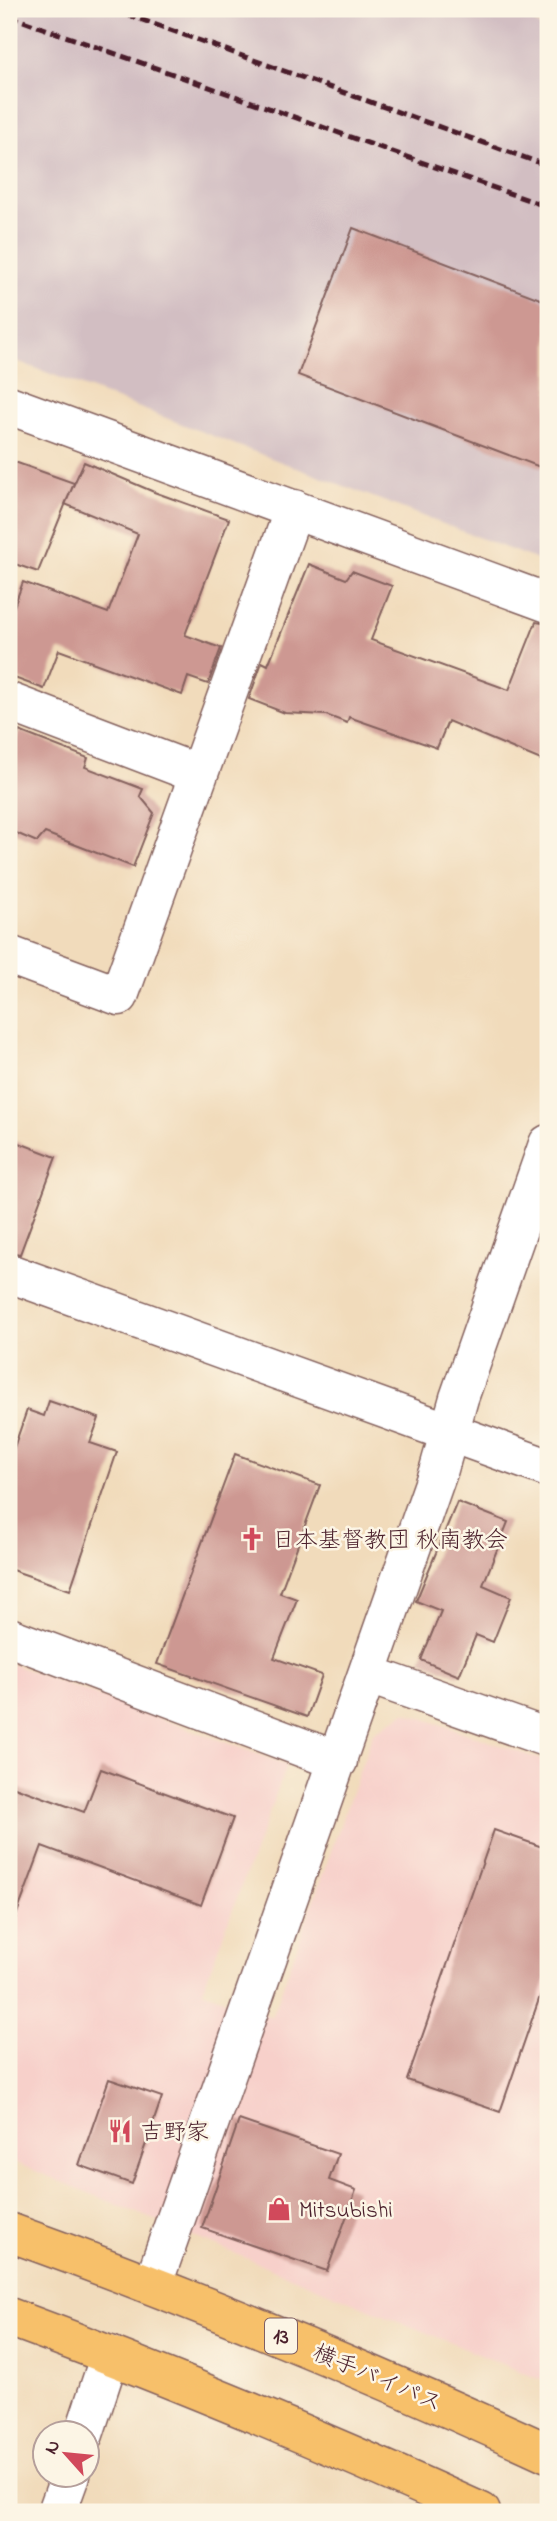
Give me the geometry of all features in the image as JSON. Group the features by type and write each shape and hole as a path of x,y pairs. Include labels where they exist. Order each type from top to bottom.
{"highway":[{"name":"横手バイパス","path":"9,2232 153,2284 399,2385 548,2453"},
{"path":"9,2318 110,2354 365,2459 481,2512"}],"street":[{"path":"9,405 548,603"},
{"path":"9,955 119,996 294,509"},
{"path":"9,702 198,774"},
{"path":"153,2284 338,1761 548,1144"},
{"path":"9,1273 548,1468"},
{"path":"9,1637 338,1761"},
{"path":"367,1674 548,1738"},
{"path":"89,2420 110,2354"},
{"path":"57,2512 65,2490"}],"shaded area":[{"path":"9,9 515,9 548,32 548,564 9,358"},
{"path":"9,1663 287,1765 202,1991 272,2017 373,1733 405,1712 548,1762 548,2383 9,2160"}],"building":[{"path":"353,228 548,302 548,470 298,375"},
{"path":"9,460 74,483 38,572 9,562"},
{"path":"84,462 154,492 229,519 185,635 221,648 208,684 188,677 182,695 59,650 44,689 9,676 9,620 23,582 108,613 138,534 65,504"},
{"path":"309,564 346,579 352,571 392,586 371,640 509,690 536,622 548,624 548,763 448,721 437,748 349,717 347,723 326,715 285,713 249,699 262,662 268,665"},
{"path":"19,731 88,758 85,767 143,789 140,796 154,813 133,867 45,833 37,842 9,830 9,758"},
{"path":"9,1139 56,1157 20,1254 9,1252"},
{"path":"49,1401 99,1418 90,1443 117,1452 70,1590 9,1569 9,1462 27,1410 44,1416"},
{"name":"日本基督教団 秋南教会","path":"235,1454 320,1485 280,1593 297,1599 274,1658 322,1675 307,1717 157,1664"},
{"path":"457,1502 508,1522 483,1585 511,1597 493,1642 476,1635 459,1676 421,1660 441,1611 416,1601"},
{"path":"101,1769 233,1818 201,1905 42,1846 13,1924 9,1923 9,1785 84,1812"},
{"path":"494,1830 548,1849 548,1973 500,2112 407,2080"},
{"name":"吉野家","path":"109,2079 162,2097 132,2184 79,2165"},
{"name":"Mitsubishi","path":"239,2120 338,2154 329,2180 356,2190 327,2271 202,2228"}],"railway":[{"path":"112,9 548,166"},
{"path":"9,16 548,207"}],"place":[{"name":"日本基督教団 秋南教会","path":"252,1539"},
{"name":"吉野家","path":"120,2131"},
{"name":"Mitsubishi","path":"279,2209"}]}
